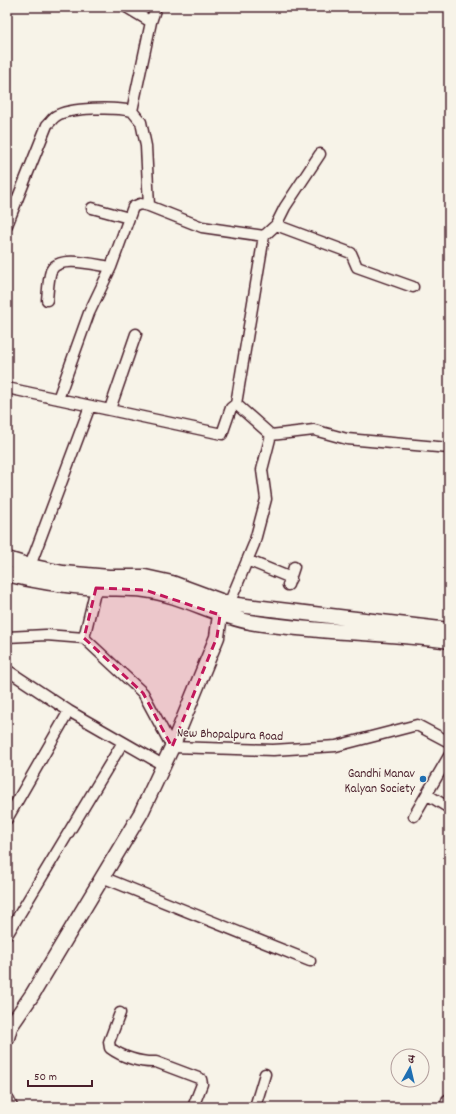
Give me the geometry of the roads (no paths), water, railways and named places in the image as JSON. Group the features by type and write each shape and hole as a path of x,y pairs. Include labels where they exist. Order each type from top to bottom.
{"street":[{"path":"126,7 151,22"},
{"path":"132,111 151,22 156,7"},
{"path":"7,225 47,125 55,116 66,112 120,108 132,111 141,122 146,146 149,206"},
{"path":"7,388 222,434 231,408 236,404 264,236 276,225 320,154"},
{"path":"58,399 89,313 111,267 133,207 140,204 149,206 202,227 264,236"},
{"path":"92,208 129,218"},
{"path":"276,225 351,253 356,266 413,287"},
{"path":"47,300 51,271 57,264 65,261 111,267"},
{"path":"110,409 136,334"},
{"path":"236,404 271,435 314,430 347,439 449,448"},
{"path":"30,566 90,406"},
{"path":"8,1030 141,812 172,746 217,637 220,615 229,604 254,544 266,499 262,470 271,435"},
{"path":"7,559 30,566 63,573 109,577 145,577 172,583 229,604 449,630"},
{"path":"247,560 290,581 294,567"},
{"path":"7,574 38,582 96,588 145,590 169,595 220,615 249,622 306,629 449,641"},
{"path":"7,637 46,636 84,638 96,588"},
{"name":"New Bhopalpura Road","path":"84,638 144,693 172,746 273,750 336,746 416,725 449,742"},
{"path":"7,670 70,711 163,765"},
{"path":"7,819 70,711"},
{"path":"7,935 123,742"},
{"path":"414,816 428,795 449,756"},
{"path":"428,795 449,808"},
{"path":"102,877 310,961"},
{"path":"120,1013 109,1042 110,1048 118,1054 149,1063 156,1062 201,1079 202,1084 193,1107"},
{"path":"255,1107 265,1074"},
{"path":"7,1101 10,1107"},
{"path":"447,1107 449,1102"}],"place":[{"name":"Gandhi Manav Kalyan Society","path":"423,779"}]}
